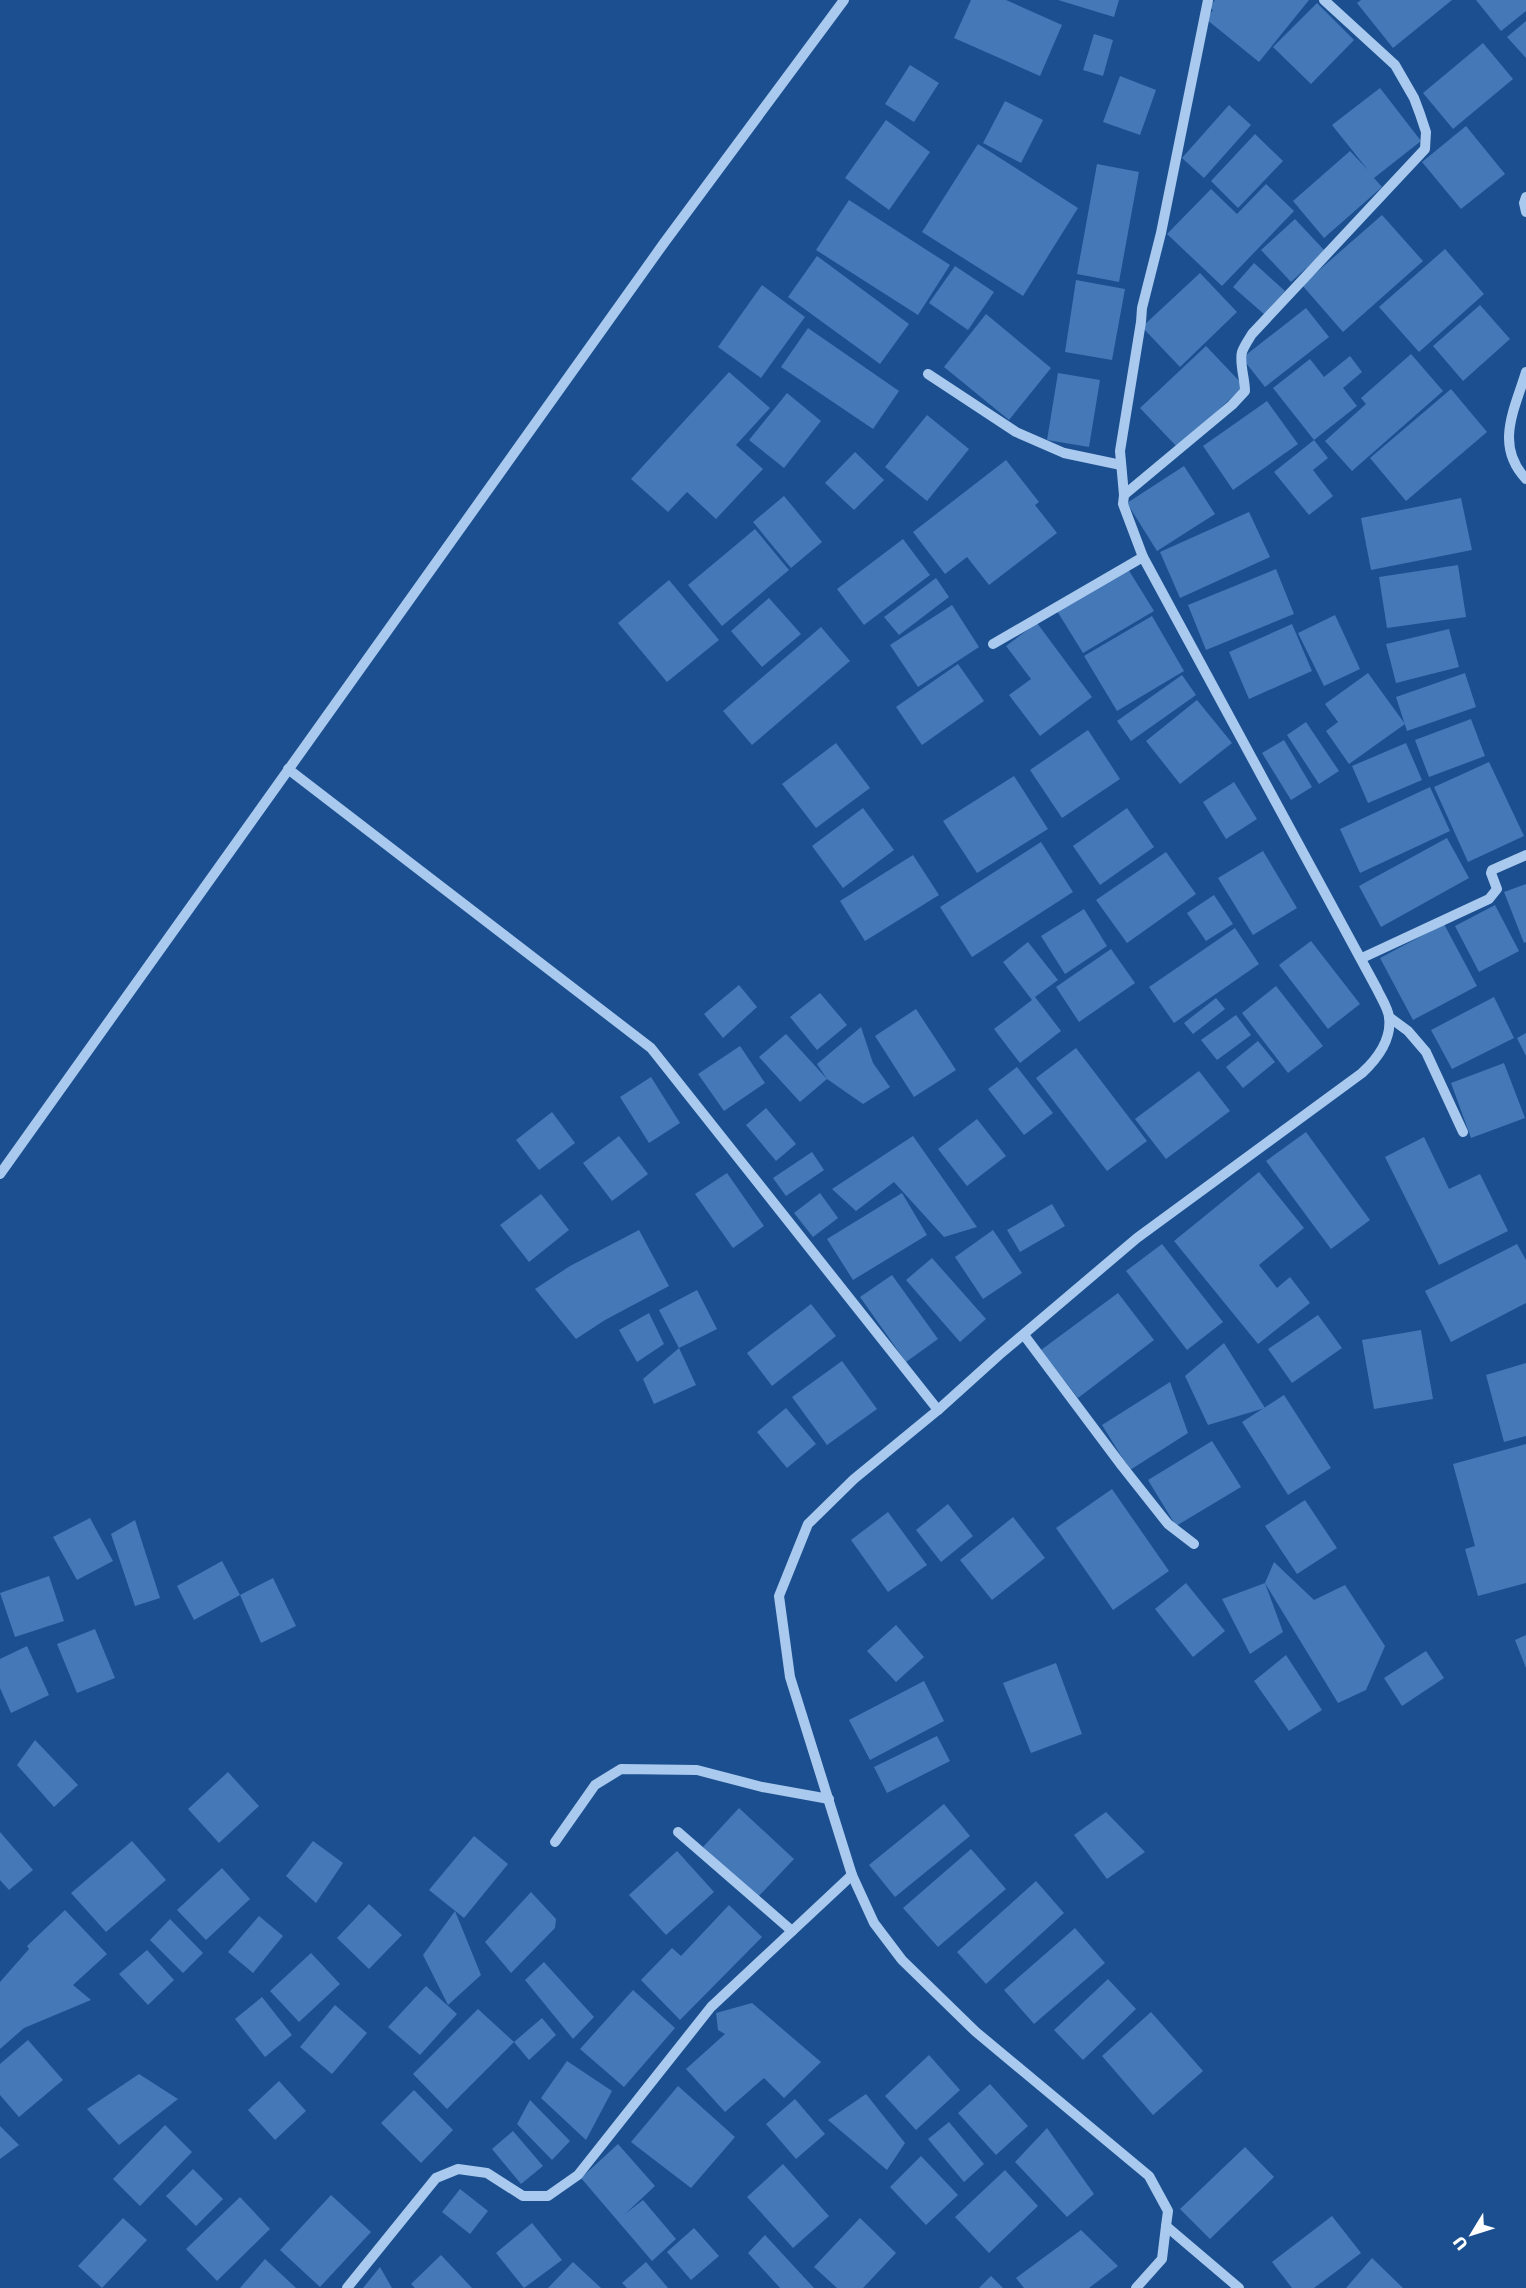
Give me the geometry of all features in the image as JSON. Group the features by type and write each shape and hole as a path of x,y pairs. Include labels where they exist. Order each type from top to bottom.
{"street":[{"path":"0,1174 291,772 664,243 844,0"},
{"path":"1208,0 1161,233 1142,308 1120,451 1123,504 1143,557 1362,957 1389,1017 1408,1031 1426,1052 1463,1132"},
{"path":"1124,495 1232,405 1245,391 1245,378 1241,363 1242,352 1252,334 1425,149 1426,132 1420,114 1414,98 1395,65 1324,0"},
{"path":"1526,197 1524,203 1526,213"},
{"path":"1526,372 1513,414 1508,443 1518,470 1526,479"},
{"path":"928,374 1016,432 1064,453 1121,465"},
{"path":"993,644 1143,557"},
{"path":"291,772 651,1048 938,1410"},
{"path":"1362,957 1489,899 1497,889 1492,870 1526,855"},
{"path":"1136,2288 1162,2259 1168,2211 1149,2176 976,2032 902,1960 874,1923 852,1875 790,1677 779,1596 808,1524 854,1479 938,1410 1137,1238 1362,1073 1373,1062 1384,1044 1389,1017"},
{"path":"1024,1335 1168,1524 1194,1544"},
{"path":"555,1842 595,1785 621,1769 697,1770 762,1787 829,1799"},
{"path":"678,1832 792,1931"},
{"path":"347,2288 436,2178 458,2169 487,2173 523,2196 548,2196 566,2185 578,2175 711,2007 852,1875"},
{"path":"1166,2226 1239,2288"}],"building":[{"path":"971,0 1006,0 1062,25 1040,76 954,38"},
{"path":"1058,0 1119,0 1114,17"},
{"path":"1215,0 1309,0 1259,62 1206,19 1213,10 1209,7"},
{"path":"1361,0 1452,0 1393,48 1357,3"},
{"path":"1476,0 1526,0 1526,11 1501,31"},
{"path":"1317,3 1354,40 1311,84 1273,47"},
{"path":"1526,21 1526,58 1507,37"},
{"path":"1094,34 1113,40 1103,76 1083,70"},
{"path":"1483,43 1513,79 1453,129 1423,93"},
{"path":"910,65 939,83 914,122 885,104"},
{"path":"1120,76 1156,90 1140,135 1103,122"},
{"path":"1380,88 1421,141 1374,178 1382,187 1324,238 1293,201 1350,151 1368,170 1332,125"},
{"path":"1005,101 1043,120 1021,163 983,143"},
{"path":"1229,105 1251,125 1204,178 1182,158"},
{"path":"886,120 930,152 889,210 845,178"},
{"path":"1466,126 1505,174 1461,209 1422,162"},
{"path":"1255,134 1283,161 1238,208 1211,181"},
{"path":"978,144 1078,208 1023,296 922,232"},
{"path":"1097,164 1139,172 1119,282 1077,274"},
{"path":"1266,184 1294,211 1222,286 1167,234 1211,189 1237,214"},
{"path":"849,200 950,265 918,315 816,250"},
{"path":"1382,215 1423,261 1343,332 1302,285"},
{"path":"1295,219 1325,251 1291,282 1261,250"},
{"path":"1445,249 1484,294 1419,352 1379,307"},
{"path":"817,256 909,324 880,364 788,297"},
{"path":"1254,263 1285,291 1265,315 1233,287"},
{"path":"955,266 994,292 968,330 929,303"},
{"path":"1200,273 1237,312 1180,367 1142,327"},
{"path":"1076,280 1125,289 1112,360 1065,352"},
{"path":"762,285 805,317 761,378 718,347"},
{"path":"1480,305 1510,339 1463,381 1433,346"},
{"path":"1306,308 1329,337 1265,387 1242,358"},
{"path":"986,314 1051,368 1009,420 944,367"},
{"path":"808,328 899,391 873,429 781,367"},
{"path":"1206,346 1244,386 1178,448 1140,408"},
{"path":"1411,354 1443,391 1352,471 1325,441 1366,404 1361,398"},
{"path":"1350,356 1362,372 1343,388 1357,406 1314,440 1273,388 1310,359 1324,377"},
{"path":"729,372 770,408 736,445 763,469 716,519 687,492 668,512 631,479"},
{"path":"1058,373 1100,380 1089,447 1047,440"},
{"path":"1451,389 1487,432 1406,501 1370,458"},
{"path":"787,393 821,421 784,468 749,440"},
{"path":"1267,401 1298,444 1233,490 1203,446"},
{"path":"927,415 969,449 927,501 885,467"},
{"path":"1314,440 1328,458 1313,470 1333,496 1309,515 1274,472"},
{"path":"855,452 884,480 854,510 825,483"},
{"path":"1006,460 1039,502 1035,505 1057,533 989,585 967,557 945,574 913,532"},
{"path":"1184,466 1215,514 1157,551 1127,503"},
{"path":"784,496 822,542 791,568 753,522"},
{"path":"1461,498 1472,550 1371,570 1361,518"},
{"path":"1249,512 1270,557 1180,598 1160,552"},
{"path":"755,529 789,570 722,626 688,585"},
{"path":"903,539 930,575 864,625 837,589"},
{"path":"1458,565 1466,617 1387,628 1379,577"},
{"path":"1128,569 1154,611 1083,653 1057,611"},
{"path":"1276,569 1294,614 1206,650 1188,605"},
{"path":"936,578 949,597 899,635 884,617"},
{"path":"669,580 719,640 667,682 618,623"},
{"path":"769,598 801,634 762,667 731,631"},
{"path":"952,605 979,647 918,687 890,645"},
{"path":"1335,615 1360,669 1324,686 1298,633"},
{"path":"1152,616 1184,671 1117,711 1084,656"},
{"path":"1037,623 1092,697 1040,736 1009,695 1031,679 1006,646"},
{"path":"1292,624 1312,671 1249,699 1229,652"},
{"path":"821,627 850,661 752,745 723,711"},
{"path":"1449,629 1459,667 1396,683 1386,644"},
{"path":"958,664 984,701 922,745 896,707"},
{"path":"1368,673 1405,724 1349,764 1326,731 1338,722 1325,704"},
{"path":"1465,673 1476,707 1407,731 1396,697"},
{"path":"1182,675 1196,695 1131,741 1117,721"},
{"path":"1197,700 1232,743 1180,784 1146,741"},
{"path":"1471,719 1485,756 1429,777 1415,740"},
{"path":"1306,722 1339,771 1319,784 1287,735"},
{"path":"1088,730 1120,779 1062,818 1030,770"},
{"path":"1284,740 1312,787 1291,800 1262,753"},
{"path":"836,743 870,788 816,828 782,784"},
{"path":"1406,743 1422,780 1368,803 1352,766"},
{"path":"1489,762 1524,836 1468,862 1434,787"},
{"path":"1014,776 1048,829 977,873 943,821"},
{"path":"1234,782 1257,819 1226,839 1203,802"},
{"path":"1430,787 1450,831 1360,873 1340,829"},
{"path":"863,808 894,850 843,888 812,846"},
{"path":"1127,808 1154,847 1100,885 1073,846"},
{"path":"1447,838 1469,878 1381,927 1359,886"},
{"path":"1041,842 1073,892 972,957 940,907"},
{"path":"1263,851 1297,908 1253,935 1218,878"},
{"path":"1166,852 1196,894 1127,943 1096,900"},
{"path":"913,855 939,895 865,941 840,901"},
{"path":"1526,884 1526,942 1524,943 1504,892"},
{"path":"1214,895 1233,924 1206,941 1187,913"},
{"path":"1495,905 1519,951 1479,972 1455,926"},
{"path":"1084,909 1107,946 1065,974 1041,936"},
{"path":"1444,924 1477,986 1413,1020 1380,958"},
{"path":"1235,928 1259,964 1174,1023 1149,987"},
{"path":"1311,941 1360,1004 1328,1029 1279,965"},
{"path":"1028,942 1058,980 1035,997 1061,1031 1020,1063 994,1029 1032,1000 1003,962"},
{"path":"1111,949 1135,983 1079,1022 1056,987"},
{"path":"739,985 757,1007 723,1038 704,1014"},
{"path":"1276,986 1323,1046 1288,1073 1242,1013"},
{"path":"820,993 847,1025 817,1050 790,1017"},
{"path":"1494,997 1514,1038 1452,1069 1431,1030"},
{"path":"1216,998 1225,1009 1193,1034 1184,1023"},
{"path":"916,1009 956,1070 914,1097 875,1036"},
{"path":"1236,1015 1251,1035 1217,1060 1201,1040"},
{"path":"861,1027 873,1063 890,1087 863,1104 827,1079 817,1064"},
{"path":"1526,1033 1526,1056 1517,1038"},
{"path":"786,1034 827,1079 800,1102 759,1057"},
{"path":"1258,1041 1275,1062 1243,1088 1226,1067"},
{"path":"740,1046 765,1083 724,1111 698,1074"},
{"path":"1076,1048 1147,1141 1107,1171 1036,1078"},
{"path":"1504,1063 1525,1118 1471,1138 1451,1083"},
{"path":"1017,1067 1053,1113 1024,1135 988,1089"},
{"path":"1199,1071 1230,1111 1166,1159 1135,1119"},
{"path":"651,1077 680,1123 649,1143 620,1097"},
{"path":"766,1108 796,1144 776,1161 746,1125"},
{"path":"552,1112 575,1143 539,1170 516,1140"},
{"path":"977,1119 1006,1156 967,1186 938,1149"},
{"path":"1306,1132 1370,1220 1331,1249 1266,1161"},
{"path":"619,1136 648,1174 612,1201 583,1163"},
{"path":"913,1136 977,1227 944,1237 894,1182 856,1211 832,1189"},
{"path":"1424,1137 1449,1189 1480,1174 1508,1231 1439,1265 1385,1157"},
{"path":"812,1152 824,1170 786,1196 773,1178"},
{"path":"1259,1172 1304,1228 1259,1265 1277,1288 1290,1277 1310,1303 1258,1344 1174,1241"},
{"path":"727,1173 764,1226 733,1248 695,1194"},
{"path":"820,1193 838,1218 813,1237 794,1213"},
{"path":"902,1193 927,1235 853,1280 827,1239"},
{"path":"541,1194 569,1230 529,1262 500,1225"},
{"path":"1052,1204 1065,1226 1020,1252 1007,1230"},
{"path":"639,1230 669,1286 605,1320 576,1339 535,1289 570,1266"},
{"path":"993,1230 1022,1273 983,1299 955,1257"},
{"path":"1162,1244 1223,1322 1187,1350 1126,1271"},
{"path":"1517,1244 1526,1260 1526,1303 1451,1342 1425,1291"},
{"path":"932,1258 986,1319 960,1342 906,1280"},
{"path":"892,1275 938,1339 906,1362 860,1297"},
{"path":"697,1290 717,1329 679,1348 659,1310"},
{"path":"1118,1293 1154,1340 1078,1398 1041,1350"},
{"path":"811,1304 836,1336 772,1386 747,1353"},
{"path":"649,1313 664,1344 637,1362 619,1330"},
{"path":"1318,1315 1342,1348 1292,1383 1268,1349"},
{"path":"1421,1330 1433,1399 1374,1409 1362,1340"},
{"path":"1224,1343 1265,1408 1208,1425 1185,1376"},
{"path":"679,1348 696,1385 654,1404 643,1379"},
{"path":"842,1361 877,1409 827,1445 792,1397"},
{"path":"1526,1363 1526,1436 1504,1442 1486,1375"},
{"path":"1170,1382 1188,1433 1130,1470 1102,1425"},
{"path":"1284,1395 1331,1468 1288,1495 1242,1422"},
{"path":"786,1408 816,1444 787,1468 757,1432"},
{"path":"1212,1441 1241,1487 1176,1526 1148,1480"},
{"path":"1526,1444 1526,1583 1478,1596 1465,1549 1475,1546 1453,1464"},
{"path":"1112,1489 1169,1571 1113,1610 1056,1528"},
{"path":"1305,1500 1337,1548 1297,1574 1265,1526"},
{"path":"948,1504 973,1536 941,1562 916,1530"},
{"path":"888,1512 927,1565 888,1592 851,1540"},
{"path":"1013,1517 1045,1558 992,1600 960,1560"},
{"path":"90,1518 113,1561 77,1580 53,1537"},
{"path":"135,1520 160,1598 135,1606 111,1534"},
{"path":"222,1561 240,1595 194,1620 177,1586"},
{"path":"1274,1562 1314,1600 1345,1585 1385,1646 1366,1690 1338,1703 1265,1583"},
{"path":"49,1576 64,1621 15,1637 0,1593"},
{"path":"273,1578 296,1626 261,1643 240,1595"},
{"path":"1186,1583 1225,1631 1193,1657 1155,1609"},
{"path":"1265,1583 1283,1632 1250,1654 1222,1599"},
{"path":"896,1625 924,1657 896,1682 867,1651"},
{"path":"95,1629 115,1678 77,1693 57,1644"},
{"path":"1526,1635 1526,1668 1515,1640"},
{"path":"27,1646 49,1695 11,1713 0,1688 0,1659"},
{"path":"1426,1651 1444,1678 1402,1706 1384,1678"},
{"path":"1286,1655 1322,1710 1289,1731 1254,1681"},
{"path":"1056,1663 1082,1734 1031,1753 1003,1683"},
{"path":"924,1681 944,1721 870,1760 849,1720"},
{"path":"937,1736 950,1761 887,1793 874,1767"},
{"path":"35,1740 78,1785 54,1807 17,1765"},
{"path":"228,1772 259,1806 219,1843 188,1809"},
{"path":"944,1804 970,1836 895,1897 869,1865"},
{"path":"739,1808 794,1859 757,1898 703,1847"},
{"path":"1106,1812 1145,1852 1107,1879 1074,1835"},
{"path":"0,1832 33,1870 9,1890 0,1880"},
{"path":"474,1836 508,1864 464,1918 429,1890"},
{"path":"132,1841 166,1880 106,1932 71,1893"},
{"path":"313,1841 343,1863 316,1903 286,1876"},
{"path":"971,1849 1006,1889 938,1947 903,1908"},
{"path":"677,1851 714,1892 666,1935 629,1895"},
{"path":"222,1868 250,1899 206,1940 177,1910"},
{"path":"1036,1881 1064,1913 986,1984 957,1952"},
{"path":"531,1892 556,1919 555,1928 511,1973 485,1942"},
{"path":"369,1904 402,1935 369,1969 337,1938"},
{"path":"729,1905 762,1937 680,2020 641,1980 672,1948 681,1956"},
{"path":"65,1910 107,1954 73,1985 91,2000 24,2028 0,2049 0,1982 29,1949 27,1946"},
{"path":"455,1911 481,1975 448,2005 423,1955"},
{"path":"259,1916 283,1936 253,1973 228,1952"},
{"path":"170,1919 203,1953 183,1973 150,1940"},
{"path":"1075,1928 1105,1963 1034,2024 1004,1990"},
{"path":"147,1950 174,1980 148,2005 119,1974"},
{"path":"311,1953 340,1984 299,2022 270,1991"},
{"path":"544,1962 594,2017 573,2039 525,1980"},
{"path":"1108,1979 1136,2009 1083,2060 1054,2030"},
{"path":"426,1986 457,2014 420,2055 388,2027"},
{"path":"633,1990 675,2028 624,2087 580,2049"},
{"path":"262,1997 292,2035 265,2057 235,2019"},
{"path":"752,2003 821,2062 784,2098 764,2078 725,2112 686,2069 725,2034 718,2030 716,2013"},
{"path":"335,2005 367,2033 332,2074 300,2047"},
{"path":"478,2009 514,2042 447,2109 413,2074"},
{"path":"1151,2012 1203,2071 1153,2115 1102,2056"},
{"path":"542,2018 556,2035 529,2060 514,2042"},
{"path":"28,2040 63,2080 19,2117 0,2095 0,2064"},
{"path":"929,2055 960,2090 916,2130 885,2096"},
{"path":"567,2061 612,2091 586,2140 541,2098"},
{"path":"139,2074 178,2099 119,2145 87,2109"},
{"path":"279,2081 306,2111 275,2140 248,2110"},
{"path":"990,2084 1028,2126 996,2155 958,2113"},
{"path":"678,2086 735,2137 691,2188 631,2142"},
{"path":"414,2090 453,2130 421,2163 381,2123"},
{"path":"866,2094 905,2143 887,2170 828,2120"},
{"path":"795,2099 825,2134 796,2159 766,2124"},
{"path":"530,2100 570,2141 552,2160 517,2124"},
{"path":"949,2122 984,2164 964,2182 928,2139"},
{"path":"165,2125 192,2152 140,2206 113,2179"},
{"path":"0,2126 19,2145 0,2159"},
{"path":"1047,2128 1094,2194 1067,2217 1015,2162"},
{"path":"513,2131 543,2166 521,2184 492,2149"},
{"path":"618,2144 655,2186 625,2214 643,2200 676,2239 652,2261 581,2178"},
{"path":"1245,2147 1274,2177 1210,2239 1180,2209"},
{"path":"921,2156 958,2195 926,2225 890,2187"},
{"path":"783,2164 829,2216 793,2248 747,2197"},
{"path":"193,2169 223,2199 196,2226 166,2196"},
{"path":"1005,2170 1038,2206 989,2253 955,2217"},
{"path":"460,2189 488,2211 470,2234 442,2212"},
{"path":"331,2195 371,2232 320,2287 280,2250"},
{"path":"240,2197 270,2229 217,2281 186,2249"},
{"path":"1332,2216 1361,2253 1314,2288 1292,2288 1272,2262"},
{"path":"123,2218 147,2240 102,2288 78,2266"},
{"path":"860,2218 896,2253 863,2288 837,2288 814,2267"},
{"path":"532,2223 562,2260 524,2288 496,2253"},
{"path":"694,2228 719,2256 691,2280 667,2252"},
{"path":"1081,2230 1118,2266 1089,2288 1024,2288 1016,2278"},
{"path":"765,2235 814,2288 780,2288 748,2253"},
{"path":"441,2255 472,2288 415,2288 411,2284"},
{"path":"1372,2258 1403,2288 1346,2288"},
{"path":"265,2259 296,2288 240,2288"},
{"path":"573,2262 601,2288 548,2288"},
{"path":"646,2262 668,2288 627,2288 622,2283"},
{"path":"380,2267 392,2288 363,2288"},
{"path":"991,2276 1003,2288 979,2288"}]}
